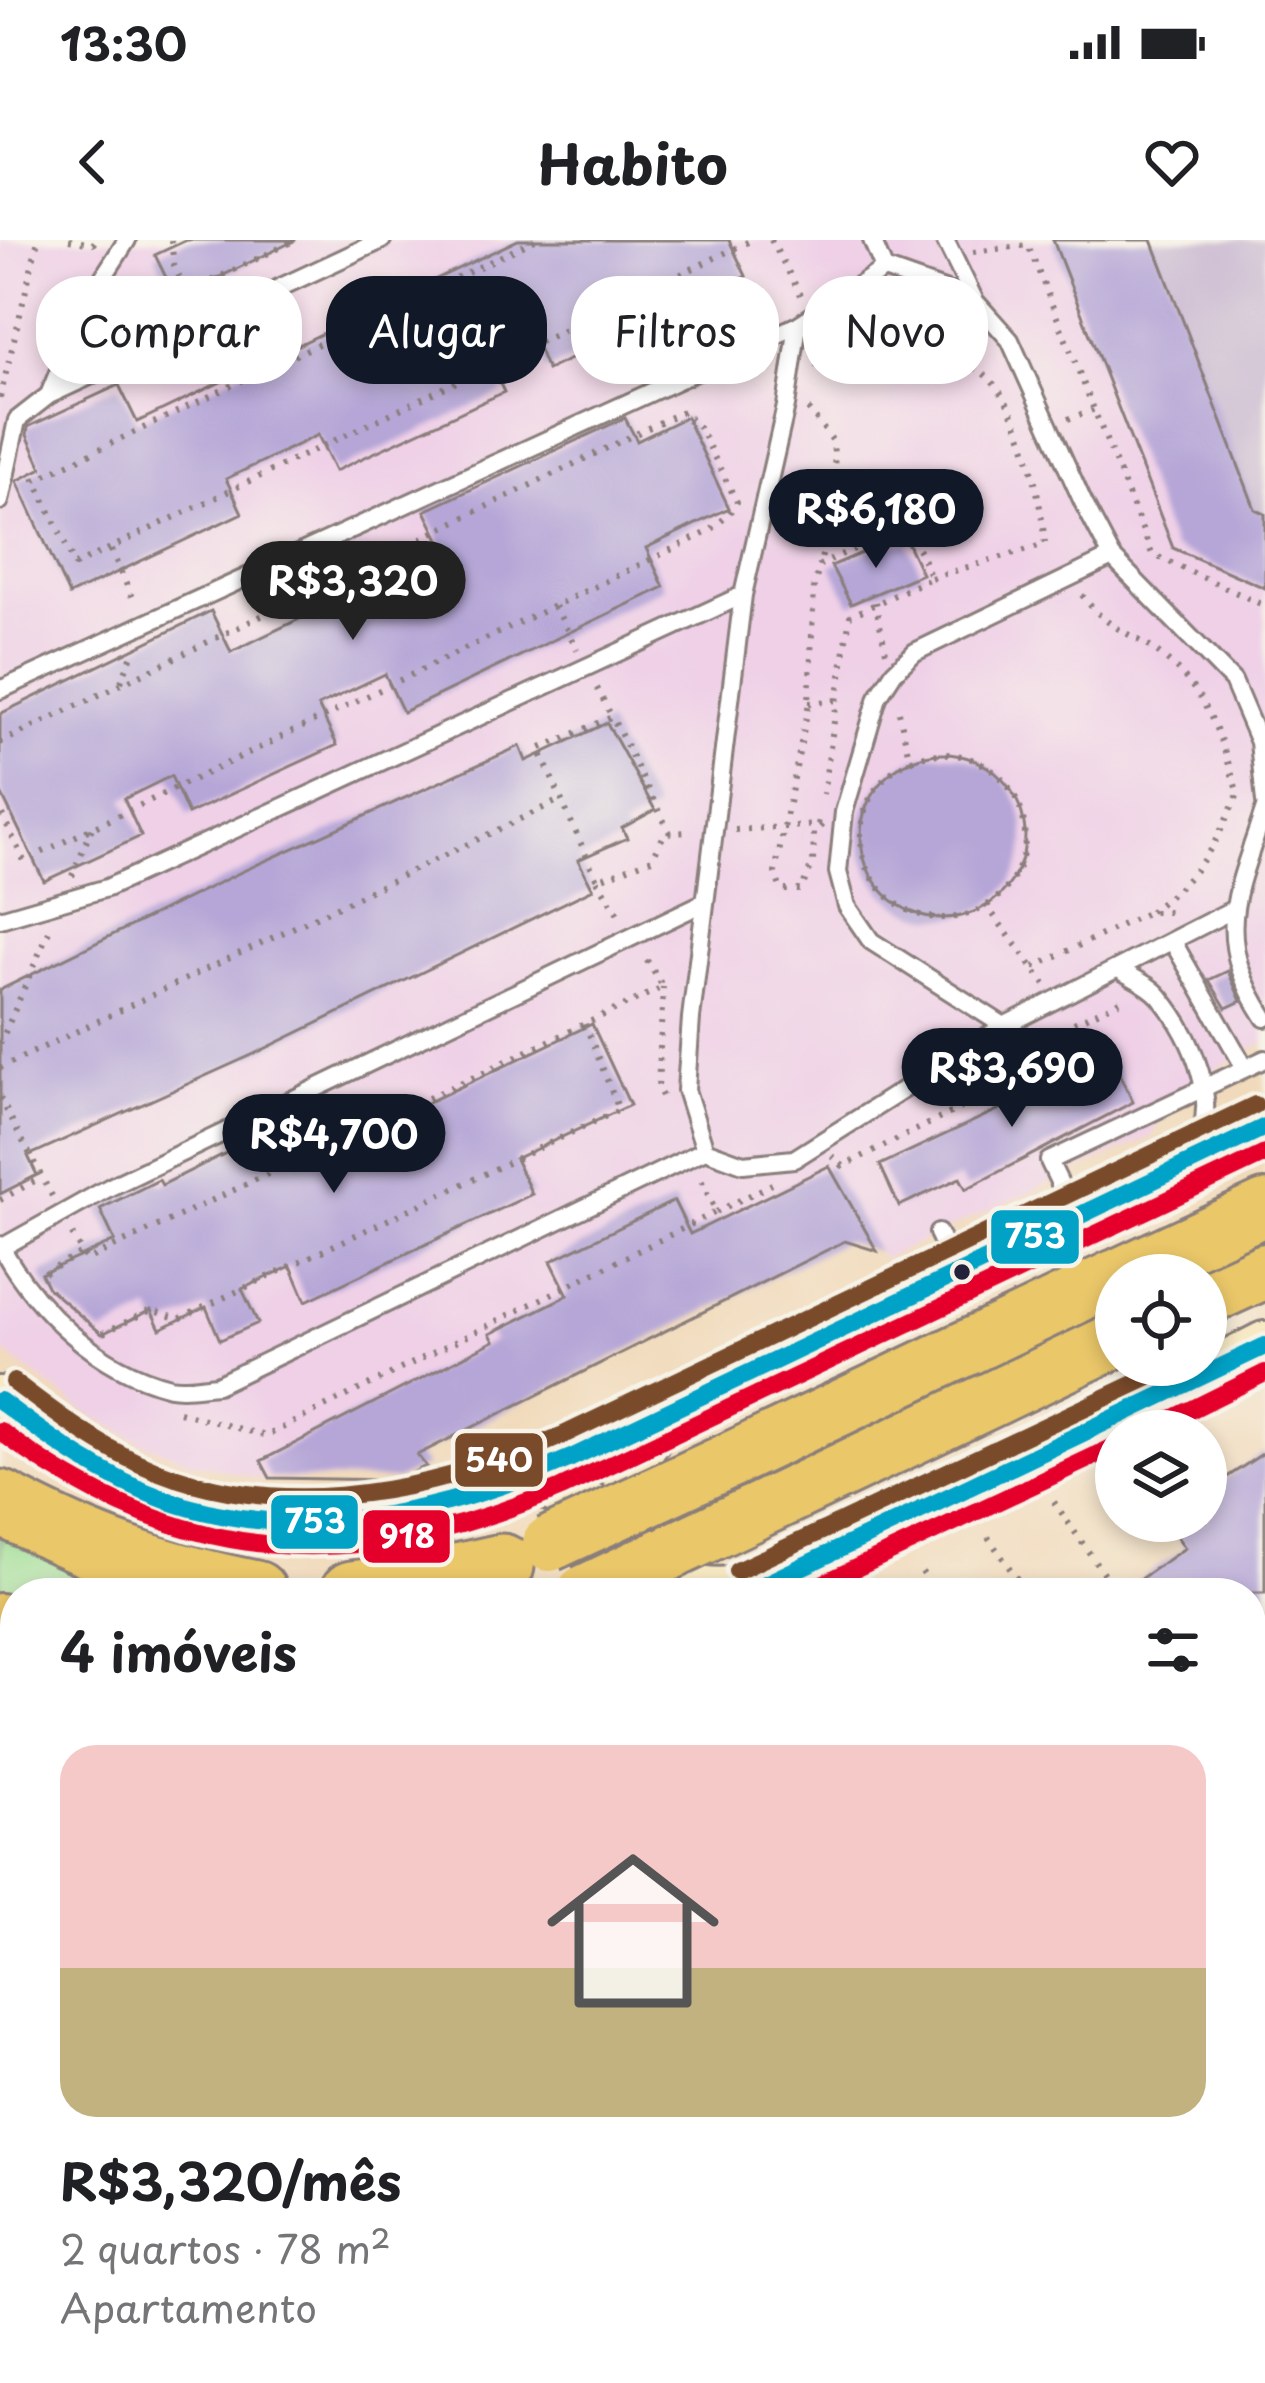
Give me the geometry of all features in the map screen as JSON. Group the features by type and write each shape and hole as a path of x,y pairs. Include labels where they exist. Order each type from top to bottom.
{"highway":[{"path":"0,1502 104,1553 182,1578"},
{"path":"443,1578 525,1555"}],"main road":[{"path":"675,1578 643,1550 629,1519 626,1486 635,1454 655,1426 949,1254 1077,1219 1265,1127"},
{"path":"1166,1254 1265,1208"},
{"path":"1227,1288 1265,1271"},
{"path":"471,1578 1095,1287"},
{"path":"1173,1410 1265,1346"},
{"path":"616,1578 1095,1350"},
{"path":"0,1401 43,1437 148,1495 262,1524 320,1524 536,1482 563,1489 590,1504 610,1528 622,1555 623,1578"},
{"path":"475,1495 682,1407"},
{"path":"781,1578 1095,1444"}],"lane":[{"path":"49,395 86,304 127,240"},
{"path":"0,501 17,420 49,395 382,240"},
{"path":"872,240 884,268 906,276"},
{"path":"945,240 963,276"},
{"path":"872,276 884,268"},
{"path":"988,315 1010,340 1112,557 1233,681 1259,742 1265,805 1232,910 1242,982 1265,1018"},
{"path":"705,1150 686,1090 691,1018 743,595 803,330"},
{"path":"0,690 669,384"},
{"path":"1004,1025 871,941 847,906 838,872 878,697 915,652 1112,557"},
{"path":"0,919 107,888 743,595"},
{"path":"705,902 166,1160 1,1246 26,1289 67,1330 126,1371 174,1388 217,1385 705,1150 743,1164 794,1159 1004,1025 1232,910"},
{"path":"1173,942 1245,1068"},
{"path":"1120,970 1157,993 1179,1027 1205,1087 1203,1133 1177,1170"},
{"path":"1077,1219 1048,1161 1265,1059"}],"path":[{"path":"0,398 38,240"},
{"path":"69,240 93,244 96,240"},
{"path":"171,240 174,265 186,292 296,240"},
{"path":"535,240 34,480 75,565 571,330"},
{"path":"681,276 752,240"},
{"path":"772,240 803,315"},
{"path":"966,240 971,253 1028,245 1152,554 1265,606"},
{"path":"988,381 1004,401 1028,456 1041,502 1045,544 1100,620 1163,657 1215,717 1238,794 1211,854 1172,896 1149,911"},
{"path":"0,810 24,861 710,531 737,502 699,427 683,411 677,384"},
{"path":"807,407 833,442 836,486 814,586 808,704 775,873 781,890 801,890 813,862 850,616 931,578 1045,544"},
{"path":"0,743 683,411"},
{"path":"820,565 872,541 905,538 916,544 931,578"},
{"path":"808,704 838,700"},
{"path":"0,1098 86,1260 663,987 597,880 539,748 612,717 670,833"},
{"path":"952,753 979,761 1010,788 1026,826 1024,853 1014,879 973,913 947,918 920,915 896,903 877,885 852,826 875,789 910,761 952,753"},
{"path":"0,1068 562,799"},
{"path":"597,880 652,860 665,833 852,826"},
{"path":"0,1045 92,828"},
{"path":"102,1334 151,1310 179,1319 620,1110 585,1024"},
{"path":"831,1155 843,1166 979,1099 1074,1024"},
{"path":"0,1200 42,1177"},
{"path":"716,1212 774,1184"},
{"path":"48,1288 41,1274 82,1253"},
{"path":"1054,1502 1107,1578"},
{"path":"988,1537 1017,1578"},
{"path":"922,1572 926,1578"}],"shaded area":[{"path":"0,240 1152,240 1255,509 1265,514 1265,1042 1175,1092 1151,1137 882,1259 877,1251 844,1241 418,1454 426,1466 396,1480 259,1479 190,1461 85,1412 0,1349"},
{"path":"1152,240 1265,240 1265,514 1255,509"}],"green space":[{"path":"0,1535 99,1578 0,1578"}],"building":[{"path":"187,240 296,240 222,276 165,276 155,255"},
{"path":"518,240 729,240 746,276 571,276 571,359 547,370 547,276 443,276"},
{"path":"1053,240 1152,240 1255,509 1265,514 1265,588 1173,548"},
{"path":"326,332 326,384 500,384 504,392 335,471 318,435 226,479 242,513 69,595 17,481 42,468 28,427 119,385 137,422 217,384 302,384 302,343"},
{"path":"686,417 729,508 646,548 664,587 403,712 385,674 318,706 337,745 188,814 171,776 124,799 141,836 44,881 0,791 0,714 211,611 231,652 444,549 425,511 625,418 637,441"},
{"path":"907,542 922,574 851,604 831,566 878,546"},
{"path":"607,723 655,810 622,828 627,838 578,860 593,889 254,1054 28,1156 37,1175 0,1194 0,990 241,872 520,746 526,761"},
{"path":"943,754 974,760 1001,778 1019,805 1025,836 1019,867 1001,894 974,912 943,918 912,912 885,894 867,867 861,836 867,805 885,778 912,760"},
{"path":"1228,971 1241,1001 1226,1008 1209,980"},
{"path":"592,1024 630,1105 515,1159 532,1194 306,1301 291,1266 242,1289 258,1323 220,1340 206,1307 160,1329 151,1310 102,1334 48,1288 41,1274 115,1241 100,1209 159,1180 162,1185 304,1114 322,1153"},
{"path":"1107,1049 1133,1102 966,1189 960,1178 899,1206 880,1165 1008,1105 1005,1100"},
{"path":"829,1166 877,1251 845,1241 417,1455 426,1466 396,1480 270,1478 261,1461 494,1341 490,1334 568,1295 551,1261 674,1201 690,1234"},
{"path":"1265,1452 1265,1578 1142,1578 1185,1548 1181,1542 1227,1542 1227,1477"}],"transit line":[{"name":"540","path":"14,1382 106,1446 173,1477 228,1491 284,1497 397,1488 453,1475 561,1436 1255,1105"},
{"name":"753","path":"0,1401 121,1481 216,1514 320,1522 423,1508 571,1458 1265,1127"},
{"name":"918","path":"0,1431 68,1477 135,1511 203,1533 271,1545 340,1545 411,1536 485,1517 561,1488 1265,1154"},
{"name":"753","path":"778,1578 1265,1346"},
{"name":"918","path":"1190,1410 1265,1373"},
{"name":"540","path":"737,1571 1130,1386"},
{"name":"918","path":"835,1578 1095,1456"}]}
